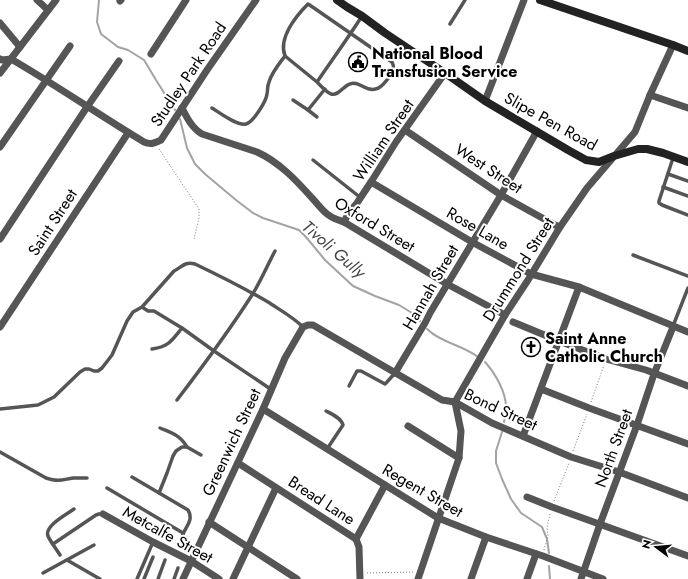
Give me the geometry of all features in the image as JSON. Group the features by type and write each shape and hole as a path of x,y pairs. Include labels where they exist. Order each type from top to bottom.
{"street":[{"path":"37,0 48,10"},
{"path":"0,73 56,0"},
{"path":"151,54 186,0"},
{"name":"Studley Park Road","path":"156,143 161,140 256,0"},
{"name":"Slipe Pen Road","path":"337,0 485,101 568,150 586,160 599,162 614,156"},
{"path":"485,101 524,0"},
{"path":"540,0 688,51"},
{"path":"0,24 20,47"},
{"name":"Drummond Street","path":"455,402 505,315 560,227 587,188 635,132 673,45"},
{"path":"0,147 48,80 70,46"},
{"path":"0,59 11,59 48,80 87,107 144,142 150,144 156,143"},
{"path":"0,239 119,61"},
{"name":"William Street","path":"344,222 445,73"},
{"path":"650,95 688,108"},
{"name":"Oxford Street","path":"182,108 193,127 202,134 257,152 272,160 304,189 328,215 336,220 344,222 447,284 505,315"},
{"name":"West Street","path":"405,130 501,195 560,227"},
{"name":"Hannah Street","path":"395,373 501,195 537,131"},
{"name":"Saint Street","path":"0,327 128,132"},
{"path":"614,156 638,149 647,149 688,162"},
{"name":"Rose Lane","path":"371,182 472,242 531,274 579,287 688,332"},
{"path":"523,436 579,287"},
{"path":"513,322 606,359 646,370 688,386"},
{"name":"Bond Street","path":"303,327 313,325 442,400 455,402 492,423 571,457 619,472 688,498"},
{"name":"Greenwich Street","path":"183,579 272,390 285,358 303,327"},
{"name":"North Street","path":"582,575 654,374 673,327"},
{"path":"541,389 688,444"},
{"path":"418,579 459,458 461,431 455,402"},
{"name":"Regent Street","path":"263,409 438,518 486,537 542,556 582,575 603,579"},
{"path":"408,426 459,458"},
{"name":"Bread Lane","path":"238,463 356,539 359,547 360,576"},
{"path":"356,539 385,485"},
{"path":"233,579 276,488"},
{"path":"527,497 688,556"},
{"name":"Metcalfe Street","path":"103,514 191,561 219,579"},
{"path":"209,522 297,579"},
{"path":"471,579 486,537"},
{"path":"527,579 536,554"}],"lane":[{"path":"308,4 392,62 394,69 384,85 377,89 371,90 358,84 351,83 338,93 330,94 285,56 283,51 284,40 289,28 302,10 308,4 312,0"},
{"path":"450,24 465,0"},
{"path":"317,82 362,16"},
{"path":"212,108 238,123 246,124 252,120 267,96 268,84 272,74 285,56"},
{"path":"308,110 325,89"},
{"path":"293,100 317,117"},
{"path":"674,157 659,203 688,215"},
{"path":"313,160 360,198"},
{"path":"668,174 688,181"},
{"path":"663,187 688,196"},
{"path":"177,400 214,351 253,293 275,251"},
{"path":"633,255 688,276"},
{"path":"0,409 38,405 54,397 85,369 98,371 102,368 112,355 127,321 133,312 142,307 174,271 184,264 195,264 253,293 287,314 303,327"},
{"path":"673,327 688,288"},
{"path":"142,307 148,311 154,311 182,328 272,390"},
{"path":"152,349 161,348 170,344 182,328"},
{"path":"349,386 357,371 361,371 385,384 395,373"},
{"path":"326,411 336,416 343,425 327,449"},
{"path":"160,428 176,435 183,440 187,447 200,455"},
{"path":"158,492 176,451 182,447 187,447"},
{"path":"0,452 46,478 61,481 74,478 87,478"},
{"path":"132,477 188,510 191,519 183,533 183,538 184,541 196,549"},
{"path":"107,488 183,533"},
{"path":"60,555 48,535 48,530 51,525 74,509"},
{"path":"53,544 96,515 103,514"},
{"path":"137,579 153,542"},
{"path":"43,573 94,545"},
{"path":"144,579 153,557"},
{"path":"67,560 100,579"},
{"path":"158,579 165,560"},
{"path":"174,579 178,568"}],"path":[{"path":"156,143 199,209 199,218 194,239"},
{"path":"546,544 548,536 548,516 606,359"},
{"path":"360,576 421,572"}],"waterway":[{"name":"Tivoli Gully","path":"99,0 97,22 101,34 118,47 128,50 144,60 175,110"},
{"name":"Tivoli Gully","path":"180,119 187,148 195,164 205,174 253,213 263,218 299,230 325,260 353,286 399,305 412,313 420,321"},
{"name":"Tivoli Gully","path":"427,329 439,338 478,357"},
{"name":"Tivoli Gully","path":"485,362 496,377 506,401 504,422"},
{"name":"Tivoli Gully","path":"502,432 496,451 496,463 502,479 511,499 521,513 542,527 547,539 549,553"},
{"name":"Tivoli Gully","path":"549,566 550,579"}],"place":[{"name":"National Blood Transfusion Service","path":"358,62"},
{"name":"Saint Anne Catholic Church","path":"531,347"}]}
